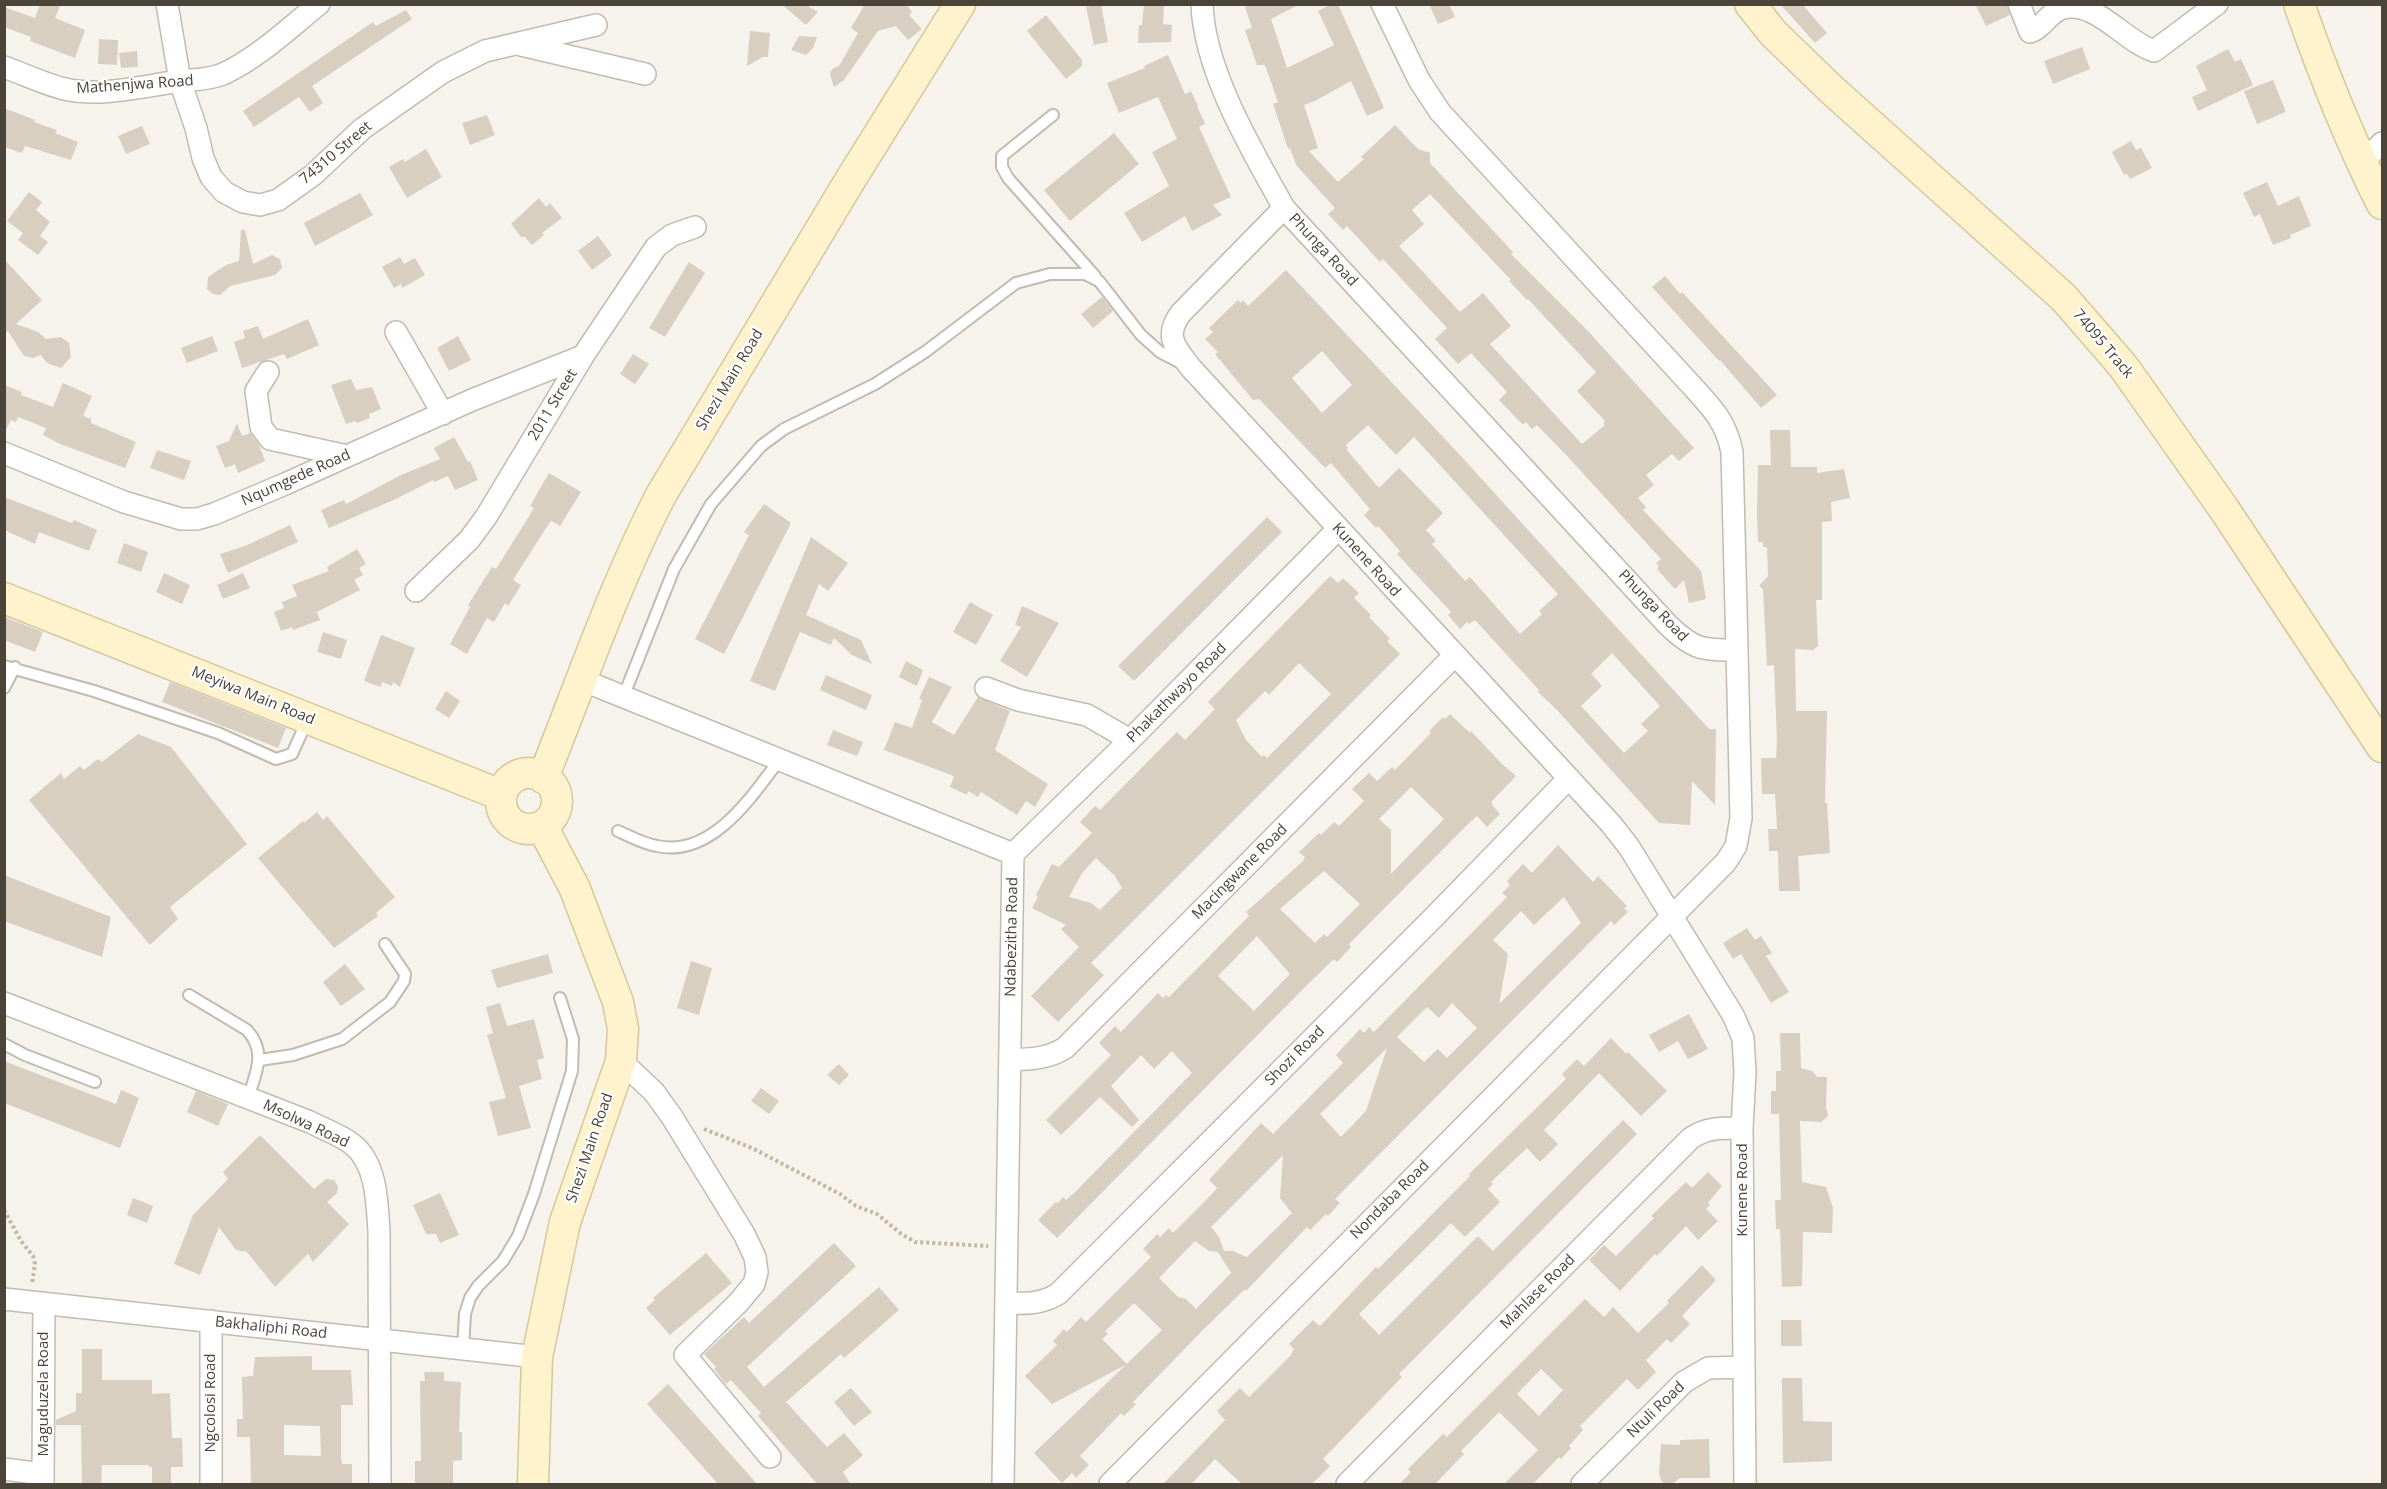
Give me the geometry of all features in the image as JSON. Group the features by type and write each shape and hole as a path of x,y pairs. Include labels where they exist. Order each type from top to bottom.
{"street":[{"name":"74310 Street","path":"167,4 180,81 211,177 224,192 243,202 260,205 278,200 313,175 362,129 443,72 485,51 596,25"},
{"name":"Mathenjwa Road","path":"4,67 49,84 76,90 126,89 180,81 200,81 222,74 261,49 319,4"},
{"name":"Shezi Main Road","path":"543,778 615,592 661,495 843,192 960,4"},
{"name":"Phunga Road","path":"1202,4 1203,24 1220,79 1248,143 1284,208 1673,631 1697,648 1737,650"},
{"path":"1382,4 1419,80 1440,112 1693,387 1718,415 1728,432 1732,452 1741,818 1736,846 1726,862 1671,916"},
{"name":"74095 Track","path":"1750,4 1773,33 1832,90 2064,298 2123,366 2224,509 2382,747"},
{"path":"2019,4 2030,32 2037,30 2052,14 2062,8 2074,6 2101,15 2115,28 2147,49 2154,51 2186,30 2217,4"},
{"path":"2299,4 2322,69 2372,153 2382,204"},
{"path":"515,44 645,74"},
{"name":"Kunene Road","path":"1284,208 1204,287 1173,324 1171,333 1175,346 1191,368 1454,656 1569,778 1629,847 1733,1016 1743,1038 1745,1072 1742,1128 1745,1485"},
{"name":"2011 Street","path":"416,591 448,562 480,524 583,356 656,247 672,235 695,227"},
{"path":"396,332 443,414"},
{"name":"Nqumgede Road","path":"4,453 124,502 181,519 197,519 214,514 583,356"},
{"path":"268,372 256,391 261,427 270,439 347,456"},
{"name":"Phakathwayo Road","path":"1013,854 1130,740 1338,529"},
{"name":"Meyiwa Main Road","path":"4,598 501,795"},
{"name":"Macingwane Road","path":"1010,1060 1040,1058 1053,1055 1065,1048 1454,656"},
{"path":"582,680 624,695 1013,854"},
{"path":"986,688 1018,700 1088,715 1130,740"},
{"path":"535,774 550,784 556,802 550,819 542,826 525,829 516,826 504,813 501,795 504,787 518,775 535,774"},
{"name":"Shozi Road","path":"1006,1304 1046,1301 1058,1294 1435,916 1569,778"},
{"name":"Shezi Main Road","path":"533,1485 537,1357 565,1222 621,1061 623,1029 618,1002 575,889 542,826"},
{"name":"Ndabezitha Road","path":"1003,1485 1013,854"},
{"name":"Nondaba Road","path":"1110,1485 1671,916"},
{"name":"Msolwa Road","path":"4,1003 309,1122 344,1138 364,1157 376,1194 380,1339 380,1485"},
{"path":"621,1061 654,1092 672,1117 744,1234 755,1257 757,1272 754,1284 685,1355 770,1457"},
{"name":"Mahlase Road","path":"1347,1485 1691,1138 1701,1131 1713,1128 1742,1128"},
{"name":"Bakhaliphi Road","path":"4,1299 537,1357"},
{"name":"Maguduzela Road","path":"38,1303 43,1479"},
{"name":"Ngcolosi Road","path":"211,1321 211,1485"},
{"name":"Ntuli Road","path":"1582,1485 1684,1382 1708,1368 1744,1367"},
{"path":"4,1469 43,1479"}],"lane":[{"path":"1053,115 1002,156 1002,167 1008,178 1099,281 1141,335 1160,352 1191,368"},
{"path":"624,695 674,569 711,504 761,446 784,429 875,384 915,359 1016,283 1050,274 1070,273 1085,274 1099,281"},
{"path":"4,687 10,667 94,691 218,733 276,759 292,754 302,737 308,718"},
{"path":"618,831 659,847 687,845 703,839 722,826 740,808 780,759"},
{"path":"260,1060 293,1054 342,1039 390,1002 404,981 405,974 385,944"},
{"path":"189,996 247,1030 254,1038 259,1048 260,1060 248,1098"},
{"path":"462,1349 464,1324 470,1298 478,1286 503,1261 518,1236 534,1194 572,1071 573,1039 560,998"},
{"path":"4,1044 95,1082"}],"path":[{"path":"672,1117 752,1148 840,1194 856,1206 877,1214 915,1242 973,1245 1007,1250"},
{"path":"4,1210 21,1241 33,1256 35,1264 32,1276 38,1303"}],"building":[{"path":"40,4 61,4 55,18 85,30 75,58 30,41 31,37 4,27 4,7 35,18"},
{"path":"781,4 804,4 818,12 806,25"},
{"path":"865,4 906,4 912,12 909,15 922,29 908,40 896,26 878,31 844,80 834,87 830,74 832,69 839,66 858,33 851,28"},
{"path":"1101,4 1108,42 1094,45 1086,7"},
{"path":"1144,4 1164,4 1163,24 1172,25 1171,42 1138,43"},
{"path":"1244,4 1300,4 1271,19 1287,68 1334,45 1318,11 1331,4 1338,4 1384,108 1367,116 1351,81 1304,105 1318,148 1309,151 1338,182 1364,159 1361,157 1395,125 1418,149 1430,153 1430,163 1513,252 1511,254 1588,331 1694,448 1679,461 1672,454 1646,475 1654,485 1638,498 1646,507 1643,510 1701,571 1706,599 1689,603 1684,580 1675,589 1657,569 1659,566 1656,563 1661,559 1569,458 1537,425 1532,429 1526,422 1523,425 1499,400 1507,392 1471,353 1458,364 1435,339 1447,328 1383,259 1380,262 1347,226 1343,230 1328,214 1335,208 1296,165 1290,148 1288,149 1273,104 1278,102 1265,65 1257,65 1245,30 1252,28","holes":["1430,194 1511,280 1509,281 1596,372 1577,391 1605,421 1603,423 1605,425 1582,444 1490,344 1511,326 1483,293 1460,312 1399,246 1424,224 1412,210"]},
{"path":"1429,4 1449,4 1455,17 1438,24"},
{"path":"1780,4 1802,4 1827,33 1815,43"},
{"path":"1975,4 2007,4 2010,15 1986,26"},
{"path":"406,10 412,19 312,86 323,103 310,112 299,97 254,127 243,111 373,22 376,26"},
{"path":"1046,15 1082,60 1082,66 1066,79 1027,31"},
{"path":"750,31 770,33 768,57 763,57 747,66"},
{"path":"799,36 817,37 813,48 806,55 791,50"},
{"path":"99,39 118,40 117,65 98,64"},
{"path":"2082,47 2090,69 2053,84 2044,61"},
{"path":"2228,49 2235,62 2241,59 2253,85 2198,111 2192,97 2207,90 2196,66"},
{"path":"137,51 138,67 121,68 119,53"},
{"path":"1168,55 1185,94 1191,91 1198,106 1205,124 1199,127 1231,197 1213,205 1222,215 1192,231 1185,216 1142,242 1124,213 1169,186 1152,152 1177,139 1158,97 1119,113 1107,83 1145,68 1144,66"},
{"path":"2273,80 2286,112 2257,124 2244,91"},
{"path":"4,108 57,130 55,133 78,142 71,160 25,146 22,153 4,147"},
{"path":"487,115 495,135 470,145 462,123"},
{"path":"142,126 150,144 126,154 118,136"},
{"path":"1114,133 1139,164 1070,221 1044,190"},
{"path":"2131,141 2136,150 2141,148 2152,168 2130,179 2127,174 2124,175 2112,152"},
{"path":"426,149 442,177 407,198 389,167 403,159 405,162"},
{"path":"2267,182 2278,206 2299,196 2311,226 2273,245 2260,214 2254,217 2243,193"},
{"path":"29,192 42,202 36,210 50,222 40,236 48,242 38,255 18,240 23,233 7,221"},
{"path":"360,193 373,215 315,246 304,223"},
{"path":"539,198 546,207 550,203 562,218 542,233 544,235 532,245 524,236 522,238 511,224"},
{"path":"241,230 245,230 253,264 272,255 280,259 282,268 275,275 230,286 220,295 213,294 207,289 208,277 226,265 239,261"},
{"path":"598,236 612,255 592,270 578,251"},
{"path":"400,257 404,264 415,258 425,275 402,288 401,284 394,288 382,267"},
{"path":"4,259 42,300 16,324 38,332 46,339 61,337 69,343 71,357 61,368 47,363 41,355 33,358 24,356 8,331 4,334"},
{"path":"689,262 705,273 665,337 649,328"},
{"path":"1286,270 1459,454 1709,729 1716,729 1715,805 1692,781 1690,825 1659,823 1475,620 1469,624 1467,622 1460,629 1448,615 1451,612 1397,554 1400,551 1378,526 1376,528 1364,515 1370,509 1331,463 1325,468 1259,399 1253,400 1215,354 1218,352 1205,339 1213,332 1209,328 1238,300 1241,303 1243,300 1248,306","holes":["1322,351 1352,385 1322,413 1292,378","1368,425 1396,455 1414,437 1558,594 1539,611 1542,614 1520,634 1470,577 1465,581 1432,544 1436,541 1426,530 1443,513 1399,468 1379,488 1346,449 1348,448 1346,445","1612,653 1660,706 1641,724 1648,731 1624,753 1581,706 1602,686 1591,674"]},
{"path":"1665,276 1777,395 1761,408 1652,287"},
{"path":"1102,297 1113,311 1093,328 1081,314"},
{"path":"308,319 319,345 287,359 284,354 242,368 234,342 245,338 243,331 258,326 263,339"},
{"path":"212,336 218,351 187,363 181,348"},
{"path":"458,336 471,360 449,371 437,348"},
{"path":"633,354 649,364 635,384 620,374"},
{"path":"351,379 356,390 372,387 381,409 369,414 370,418 346,424 331,385"},
{"path":"63,383 92,396 83,416 91,419 91,423 136,442 125,468 60,444 43,435 46,428 18,417 16,422 11,420 4,434 4,385 22,392 21,395 53,407"},
{"path":"237,423 242,436 250,433 259,445 265,461 238,473 235,464 225,468 216,446 229,441"},
{"path":"1770,430 1790,430 1791,467 1817,467 1817,473 1844,469 1850,498 1831,502 1832,521 1822,522 1822,600 1816,600 1818,646 1813,650 1795,649 1796,711 1827,711 1825,803 1827,803 1830,853 1798,856 1800,891 1779,891 1778,851 1769,851 1768,829 1777,829 1775,794 1762,794 1761,758 1776,758 1777,741 1774,665 1767,666 1763,589 1759,586 1768,576 1767,547 1763,547 1763,542 1758,542 1757,514 1758,465 1771,465"},
{"path":"454,437 468,462 470,461 478,480 455,490 448,476 434,482 433,480 329,528 321,510 344,500 346,504 401,475 440,459 434,448"},
{"path":"157,450 191,461 184,480 150,468"},
{"path":"549,473 581,492 560,526 551,521 546,528 513,580 521,585 508,606 505,603 494,622 487,618 467,654 450,644 470,607 468,605 492,567 496,569 534,508 530,506"},
{"path":"4,497 97,530 89,551 39,532 35,544 4,530"},
{"path":"764,504 791,523 724,654 695,639 749,535 744,532"},
{"path":"1267,517 1282,532 1134,681 1118,666"},
{"path":"290,525 298,542 228,573 220,554 245,546"},
{"path":"811,537 848,563 828,591 819,584 806,615 861,640 872,664 852,655 834,638 831,645 800,632 775,691 750,681"},
{"path":"124,543 148,552 141,572 117,563"},
{"path":"357,549 366,564 359,568 363,575 354,580 360,590 317,612 320,620 293,630 292,627 281,631 274,612 284,608 282,602 297,596 292,585 329,571 327,567"},
{"path":"164,573 190,585 182,604 156,592"},
{"path":"243,573 250,588 223,599 217,585"},
{"path":"1330,576 1338,583 1343,578 1359,593 1354,598 1371,615 1369,617 1390,639 1387,641 1400,654 1091,963 1104,975 1058,1022 1031,996 1079,947 1061,929 1066,925 1032,908 1038,897 1036,895 1052,864 1059,867 1092,833 1080,822 1095,806 1100,810 1177,732 1185,740 1215,709 1208,702","holes":["1299,663 1331,694 1267,758 1264,755 1262,757 1246,740 1236,720 1265,691 1269,695","1096,858 1115,876 1122,888 1100,910 1091,903 1069,897 1082,873"]},
{"path":"970,602 993,615 976,645 953,632"},
{"path":"1022,606 1059,623 1027,677 1000,661 1021,627 1015,625"},
{"path":"4,617 43,632 35,652 4,640"},
{"path":"323,632 347,640 341,659 317,652"},
{"path":"381,635 415,648 400,687 393,682 392,686 382,682 381,687 364,681"},
{"path":"906,661 923,670 917,686 899,677"},
{"path":"826,675 872,695 866,710 820,690"},
{"path":"929,677 952,687 932,722 954,735 978,697 1010,711 995,750 1048,784 1035,807 1026,801 1017,815 981,792 978,797 968,791 967,795 950,787 954,776 884,750 895,722 912,728 922,700 919,699"},
{"path":"170,682 286,728 278,748 162,702"},
{"path":"446,691 460,701 449,718 435,709"},
{"path":"1450,714 1470,733 1471,731 1516,776 1491,802 1500,814 1487,827 1477,816 1466,826 1349,944 1351,947 1337,962 1334,959 1308,984 1057,1238 1038,1220 1056,1202 1058,1203 1063,1197 1066,1200 1074,1193 1192,1073 1172,1051 1154,1069 1141,1055 1111,1086 1139,1120 1132,1127 1100,1097 1061,1135 1046,1120 1111,1055 1099,1043 1115,1026 1121,1032 1158,993 1163,998 1166,995 1169,997 1249,916 1246,912 1303,861 1305,857 1299,852 1334,822 1339,826 1364,801 1352,789 1369,773 1377,781 1392,767 1395,770 1431,733 1429,731 1443,717 1445,719","holes":["1411,787 1444,819 1391,874 1391,830 1379,819","1324,871 1360,904 1327,937 1324,934 1315,943 1280,909","1257,936 1290,974 1254,1011 1218,976"]},
{"path":"833,730 863,742 857,756 827,745"},
{"path":"138,734 171,747 247,844 170,907 178,919 150,945 29,800 61,773 64,779 80,766 84,770 98,759 102,762"},
{"path":"317,812 323,820 327,816 395,897 376,913 378,916 334,948 258,858"},
{"path":"1558,845 1593,882 1598,876 1627,906 1624,908 1628,912 1614,925 1611,921 1335,1199 1340,1203 1328,1216 1326,1214 1310,1230 1307,1227 1246,1291 1245,1289 1205,1328 1133,1402 1136,1404 1124,1416 1121,1413 1080,1456 1089,1465 1076,1478 1072,1473 1062,1483 1034,1453 1126,1364 1052,1404 1025,1376 1057,1345 1053,1341 1064,1329 1067,1332 1081,1317 1086,1322 1151,1257 1143,1249 1157,1234 1160,1237 1169,1228 1173,1233 1211,1195 1217,1188 1209,1180 1261,1123 1273,1134 1343,1063 1336,1055 1360,1029 1364,1033 1369,1027 1374,1032 1507,897 1502,893 1510,885 1507,881 1523,864 1532,873","holes":["1564,897 1581,923 1499,1004 1508,954 1493,940 1521,911 1534,925","1452,1003 1477,1028 1447,1058 1438,1049 1424,1062 1397,1037 1427,1007 1439,1018","1387,1048 1366,1111 1341,1137 1320,1114","1283,1155 1280,1198 1292,1213 1247,1257 1233,1251 1224,1251 1219,1237 1211,1227","1195,1241 1209,1251 1218,1252 1231,1273 1196,1309 1186,1299 1178,1297 1159,1278","1134,1303 1162,1330 1127,1364 1102,1339 1108,1334 1105,1331"]},
{"path":"4,875 111,917 102,957 4,921"},
{"path":"1747,928 1755,940 1761,936 1772,953 1766,956 1789,992 1771,1003 1741,954 1733,959 1723,943"},
{"path":"548,954 553,973 497,988 491,970"},
{"path":"691,961 712,968 699,1015 677,1008"},
{"path":"345,964 365,989 341,1006 323,982"},
{"path":"500,1003 507,1026 534,1019 544,1058 537,1060 542,1079 519,1086 531,1128 498,1136 489,1102 506,1098 487,1035 493,1033 486,1007"},
{"path":"1689,1014 1708,1049 1688,1059 1678,1041 1659,1052 1649,1035"},
{"path":"1780,1033 1800,1033 1801,1068 1812,1071 1817,1077 1827,1077 1828,1116 1821,1122 1800,1121 1802,1182 1826,1187 1833,1208 1832,1233 1803,1232 1802,1286 1782,1287 1780,1229 1776,1229 1775,1200 1781,1200 1779,1114 1771,1114 1771,1091 1776,1091 1776,1071 1781,1071"},
{"path":"1611,1038 1667,1091 1641,1116 1599,1073 1544,1130 1558,1144 1540,1162 1527,1148 1491,1182 1493,1184 1488,1189 1500,1202 1465,1237 1451,1223 1359,1314 1379,1335 1478,1236 1493,1251 1623,1120 1637,1134 1399,1374 1402,1377 1323,1459 1330,1466 1311,1485 1243,1485 1215,1459 1190,1485 1162,1485 1225,1420 1217,1411 1240,1388 1249,1397 1290,1356 1294,1349 1289,1344 1313,1320 1320,1326 1376,1267 1378,1269 1470,1176 1469,1174 1566,1079 1562,1074 1577,1059 1584,1066"},
{"path":"4,1061 116,1104 121,1090 139,1098 120,1148 4,1103"},
{"path":"839,1064 849,1075 839,1085 827,1075"},
{"path":"761,1088 779,1101 769,1114 751,1101"},
{"path":"196,1091 228,1104 218,1126 187,1112"},
{"path":"260,1135 314,1189 326,1179 334,1180 338,1186 337,1193 327,1202 349,1224 313,1262 308,1254 275,1287 247,1252 236,1250 219,1227 200,1275 174,1264 193,1215 228,1179 223,1172"},
{"path":"1708,1172 1722,1186 1706,1209 1718,1221 1698,1240 1686,1226 1657,1256 1655,1254 1620,1291 1589,1260 1604,1245 1616,1256 1654,1218 1651,1216 1686,1182 1692,1188"},
{"path":"440,1193 459,1235 440,1243 436,1234 426,1234 413,1205"},
{"path":"133,1198 153,1206 147,1223 127,1215"},
{"path":"834,1243 856,1266 747,1367 764,1387 879,1287 899,1310 844,1358 841,1354 786,1402 827,1447 844,1433 863,1455 843,1472 851,1485 818,1485 758,1416 761,1413 731,1380 726,1384 714,1369 716,1367 704,1354 744,1317 749,1323"},
{"path":"706,1253 732,1283 670,1335 646,1308 655,1300 653,1298"},
{"path":"1702,1265 1716,1280 1682,1316 1690,1324 1671,1343 1667,1339 1646,1360 1656,1372 1638,1390 1627,1379 1580,1426 1583,1430 1569,1446 1571,1448 1532,1485 1503,1485 1538,1450 1499,1412 1461,1451 1464,1454 1434,1485 1399,1485 1411,1472 1408,1469 1443,1434 1447,1437 1585,1299 1604,1317 1613,1307 1638,1333 1669,1303 1667,1301","holes":["1541,1369 1563,1390 1539,1416 1517,1394"]},
{"path":"1781,1320 1801,1320 1802,1346 1781,1346"},
{"path":"82,1349 102,1349 102,1380 152,1380 152,1394 170,1393 172,1438 182,1438 183,1467 171,1467 171,1485 152,1485 152,1467 149,1465 102,1465 101,1485 82,1485 81,1425 56,1425 56,1420 76,1411 76,1393 82,1393"},
{"path":"312,1356 312,1370 351,1370 353,1405 341,1405 341,1456 342,1464 352,1464 352,1485 251,1485 250,1437 237,1437 237,1419 243,1419 242,1377 253,1376 255,1357","holes":["284,1425 320,1426 321,1456 284,1455"]},
{"path":"424,1372 444,1372 444,1381 461,1382 459,1432 462,1432 462,1460 453,1461 453,1485 415,1485 415,1461 421,1461 420,1381 425,1381"},
{"path":"1782,1378 1802,1378 1803,1421 1832,1422 1832,1461 1783,1463"},
{"path":"668,1384 758,1485 719,1485 647,1404"},
{"path":"851,1388 872,1412 854,1426 834,1402"},
{"path":"1709,1439 1710,1478 1680,1478 1671,1485 1662,1482 1659,1474 1661,1444 1680,1445 1680,1440"}]}
